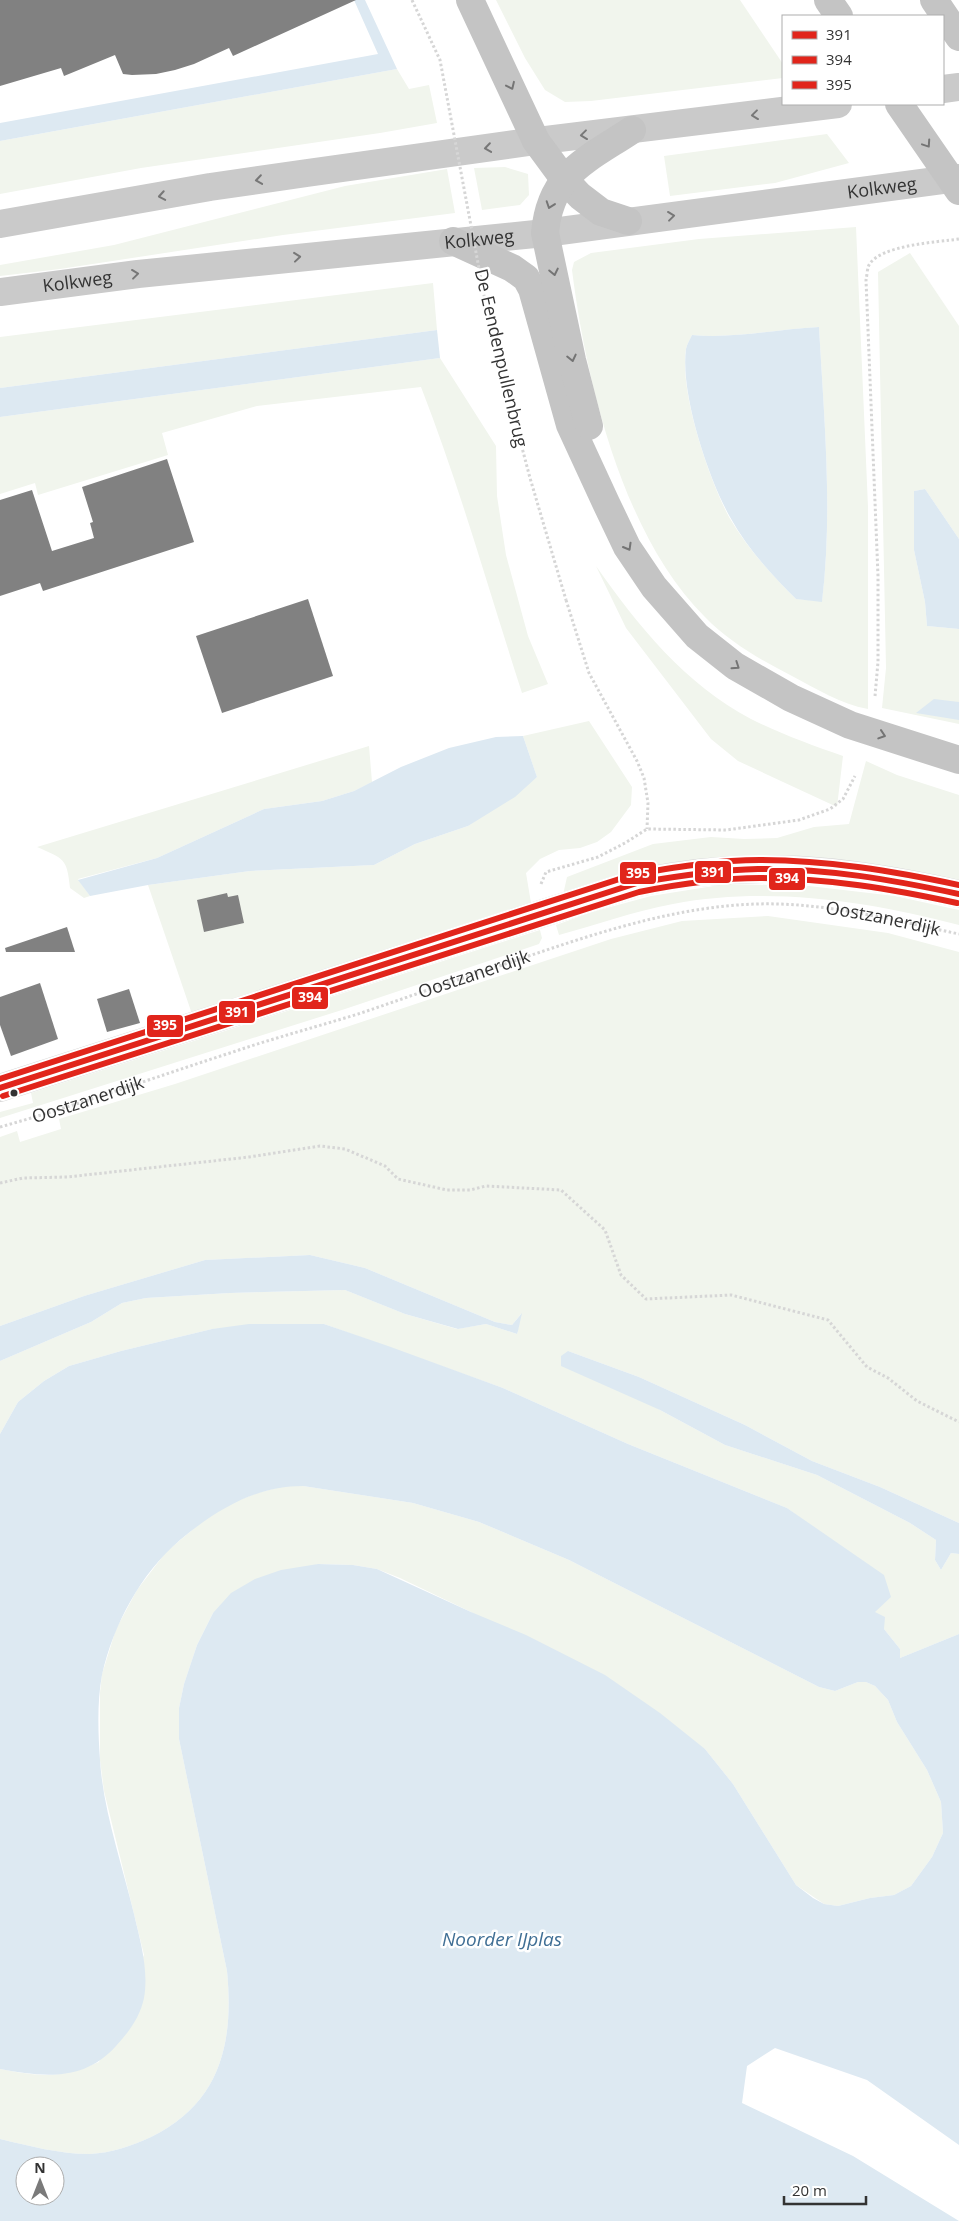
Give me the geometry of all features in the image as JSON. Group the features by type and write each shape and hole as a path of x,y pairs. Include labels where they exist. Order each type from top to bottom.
{"highway":[{"path":"470,0 536,141 564,179 580,196 601,212 628,221"},
{"path":"828,0 838,15"},
{"path":"934,0 959,36"},
{"path":"900,105 959,191"},
{"path":"606,503 572,360 545,233 549,206 564,179 576,167 632,130"},
{"path":"452,241 512,268 526,278 532,288 570,425 627,547 654,587 697,636 735,666 791,698 850,725 959,760"}],"main road":[{"path":"944,90 959,87"},
{"path":"0,224 210,187 536,141 830,105"},
{"name":"Kolkweg","path":"0,292 138,274 545,233 959,178"}],"street":[{"name":"Oostzanerdijk","path":"0,1088 637,883 713,870 772,868 860,874 959,894"}],"path":[{"name":"De Eendenpullenbrug","path":"412,0 440,60 489,322 530,478 589,673 637,760 644,778 648,803 647,829"},
{"path":"875,696 878,662 878,576 866,280 869,265 876,257 888,251 959,239"},
{"name":"Oostzanerdijk","path":"0,1127 234,1051 357,1014 595,935 649,920 719,907 757,904 800,905 842,909 959,934"},
{"path":"0,1183 23,1178 67,1177 249,1158 320,1146 345,1149 385,1166 398,1178 448,1190 470,1190 486,1186 561,1190 605,1230 621,1275 646,1299 731,1295 828,1320 867,1367 888,1378 917,1401 959,1422"}],"shaded area":[{"path":"496,0 740,0 782,63 782,78 591,101 565,102 545,90 525,58"},
{"path":"397,69 409,89 429,85 437,123 141,168 0,194 0,141"},
{"path":"827,134 849,163 775,183 670,196 664,156"},
{"path":"505,167 528,174 529,195 520,205 482,210 474,168"},
{"path":"447,169 455,213 283,235 60,269 0,276 0,265 114,245 345,186"},
{"path":"856,227 868,507 868,709 838,700 769,664 724,635 714,626 676,583 652,544 631,501 613,455 587,360 572,270 574,262 591,253 699,239","holes":["819,327 827,498 827,533 822,601 796,599 760,560 729,517 713,481 697,435 691,411 685,367 686,349 692,335 740,335"]},
{"path":"910,253 959,326 959,539 925,489 914,491 914,550 925,602 927,626 959,629 959,724 882,708 886,668 878,272"},
{"path":"433,283 437,330 0,388 0,337"},
{"path":"440,358 496,446 497,496 506,555 528,636 548,684 522,693 461,501 421,387 257,406 162,433 168,455 38,495 35,483 0,494 0,417"},
{"path":"596,566 628,610 664,652 705,689 751,719 796,739 843,756 837,807 738,761 711,739 626,628"},
{"path":"589,721 632,787 631,805 611,832 597,842 580,848 559,850 540,859 526,873 531,903 193,1017 148,885 250,871 374,865 415,844 468,826 537,777 523,736"},
{"path":"369,746 372,782 354,791 322,801 264,809 157,858 78,879 90,896 84,898 70,888 63,861 59,857 37,847"},
{"path":"866,761 897,775 959,795 959,888 887,868 563,895 567,877 653,844 711,837 777,838 814,827 849,824"},
{"path":"726,884 809,886 895,896 959,910 959,925 924,916 853,903 781,896 744,896 658,907 559,935 556,925 592,912 651,896"},
{"path":"768,916 888,933 959,952 959,1523 880,1487 812,1461 745,1425 639,1377 568,1351 660,1410 725,1445 817,1475 910,1523 936,1540 935,1560 941,1570 951,1553 959,1554 959,1634 900,1658 900,1649 884,1629 817,1530 787,1508 628,1444 503,1388 324,1324 212,1329 69,1366 44,1381 18,1402 0,1434 0,1361 91,1322 122,1303 146,1298 230,1293 345,1290 405,1314 457,1329 486,1324 517,1334 521,1314 512,1325 495,1322 365,1268 310,1255 205,1260 84,1296 0,1326 0,1137 17,1131 20,1142 61,1129 59,1119 175,1084 611,939 682,921"},
{"path":"540,930 542,938 539,944 345,1009 0,1118 0,1112 33,1103 31,1093"},
{"path":"284,1486 303,1486 413,1503 479,1522 569,1560 819,1687 835,1691 858,1682 866,1682 875,1686 888,1700 897,1722 927,1770 941,1802 943,1833 932,1857 911,1886 894,1895 870,1898 838,1906 824,1904 796,1885 733,1784 705,1749 471,1612 400,1578 377,1569 353,1565 318,1564 213,1613 197,1645 184,1684 179,1708 179,1739 227,1971 229,1997 228,2022 224,2046 218,2068 208,2088 193,2107 175,2123 151,2137 114,2151 90,2154 67,2153 0,2139 0,2069 28,2074 50,2075 85,2068 99,2062 144,1955 104,1791 100,1760 100,1693 102,1674 116,1629 137,1590 166,1552 203,1521 229,1504 257,1493"}],"water":[{"path":"354,0 365,0 397,69 0,141 0,123 378,54"},
{"path":"819,327 827,499 827,533 822,602 796,599 760,560 730,517 713,480 698,435 691,411 685,367 686,349 692,335 740,335"},
{"path":"437,330 440,358 0,417 0,388"},
{"path":"925,489 959,539 959,629 927,626 925,602 914,550 914,491"},
{"path":"934,699 959,702 959,720 916,713"},
{"path":"523,736 537,777 515,797 468,826 415,844 374,865 250,871 148,885 90,896 78,880 157,858 264,809 322,801 354,791 401,767 449,748 496,737"},
{"path":"310,1255 365,1268 495,1322 512,1325 522,1313 517,1334 486,1324 458,1329 405,1314 345,1290 230,1293 146,1298 122,1303 91,1322 0,1361 0,1326 84,1296 205,1260"},
{"name":"Noorder IJplas","path":"249,1324 324,1324 503,1388 628,1444 787,1508 884,1575 891,1597 875,1612 885,1617 884,1629 900,1649 900,1658 959,1634 959,2145 867,2080 775,2048 747,2066 742,2103 853,2156 959,2221 0,2221 0,2139 67,2153 90,2154 114,2151 151,2137 175,2123 193,2107 208,2088 218,2068 228,2022 227,1971 179,1739 179,1708 184,1684 197,1645 213,1613 231,1593 255,1579 281,1570 318,1564 353,1565 377,1569 526,1635 605,1675 660,1713 705,1749 733,1784 796,1885 824,1904 838,1906 870,1898 894,1895 911,1886 932,1857 943,1833 941,1802 927,1770 897,1722 888,1700 875,1686 866,1682 858,1682 835,1691 819,1687 569,1560 479,1522 413,1503 303,1486 269,1490 252,1495 222,1510 194,1529 166,1553 130,1601 113,1637 102,1675 98,1717 102,1779 109,1818 143,1955 145,1987 140,2012 130,2030 116,2046 104,2058 90,2066 77,2071 47,2075 0,2069 0,1434 18,1402 44,1381 69,1366 212,1329"},
{"path":"568,1351 639,1377 745,1425 812,1461 880,1487 959,1523 959,1554 951,1553 941,1570 935,1560 936,1540 910,1523 817,1475 725,1445 660,1410 561,1366 561,1356"}],"building":[{"path":"0,0 356,0 233,56 229,48 194,64 175,70 156,74 132,75 123,74 115,55 64,76 61,68 0,86"},
{"path":"167,459 194,542 43,591 40,583 0,596 0,500 32,490 52,551 94,538 90,523 93,522 82,487"},
{"path":"308,599 333,676 222,713 196,636"},
{"path":"227,893 228,897 238,895 244,923 204,932 197,900"},
{"path":"67,927 75,952 6,952 5,948"},
{"path":"40,983 58,1039 11,1056 0,1025 0,997"},
{"path":"129,989 140,1023 107,1032 97,999"}],"transit line":[{"name":"395","path":"0,1079 635,874 682,866 744,860 785,860 860,867 959,885"},
{"name":"391","path":"0,1088 637,883 712,872 783,869 859,876 959,894"},
{"name":"394","path":"3,1096 639,892 714,880 745,878 785,879 859,885 957,903"}]}
